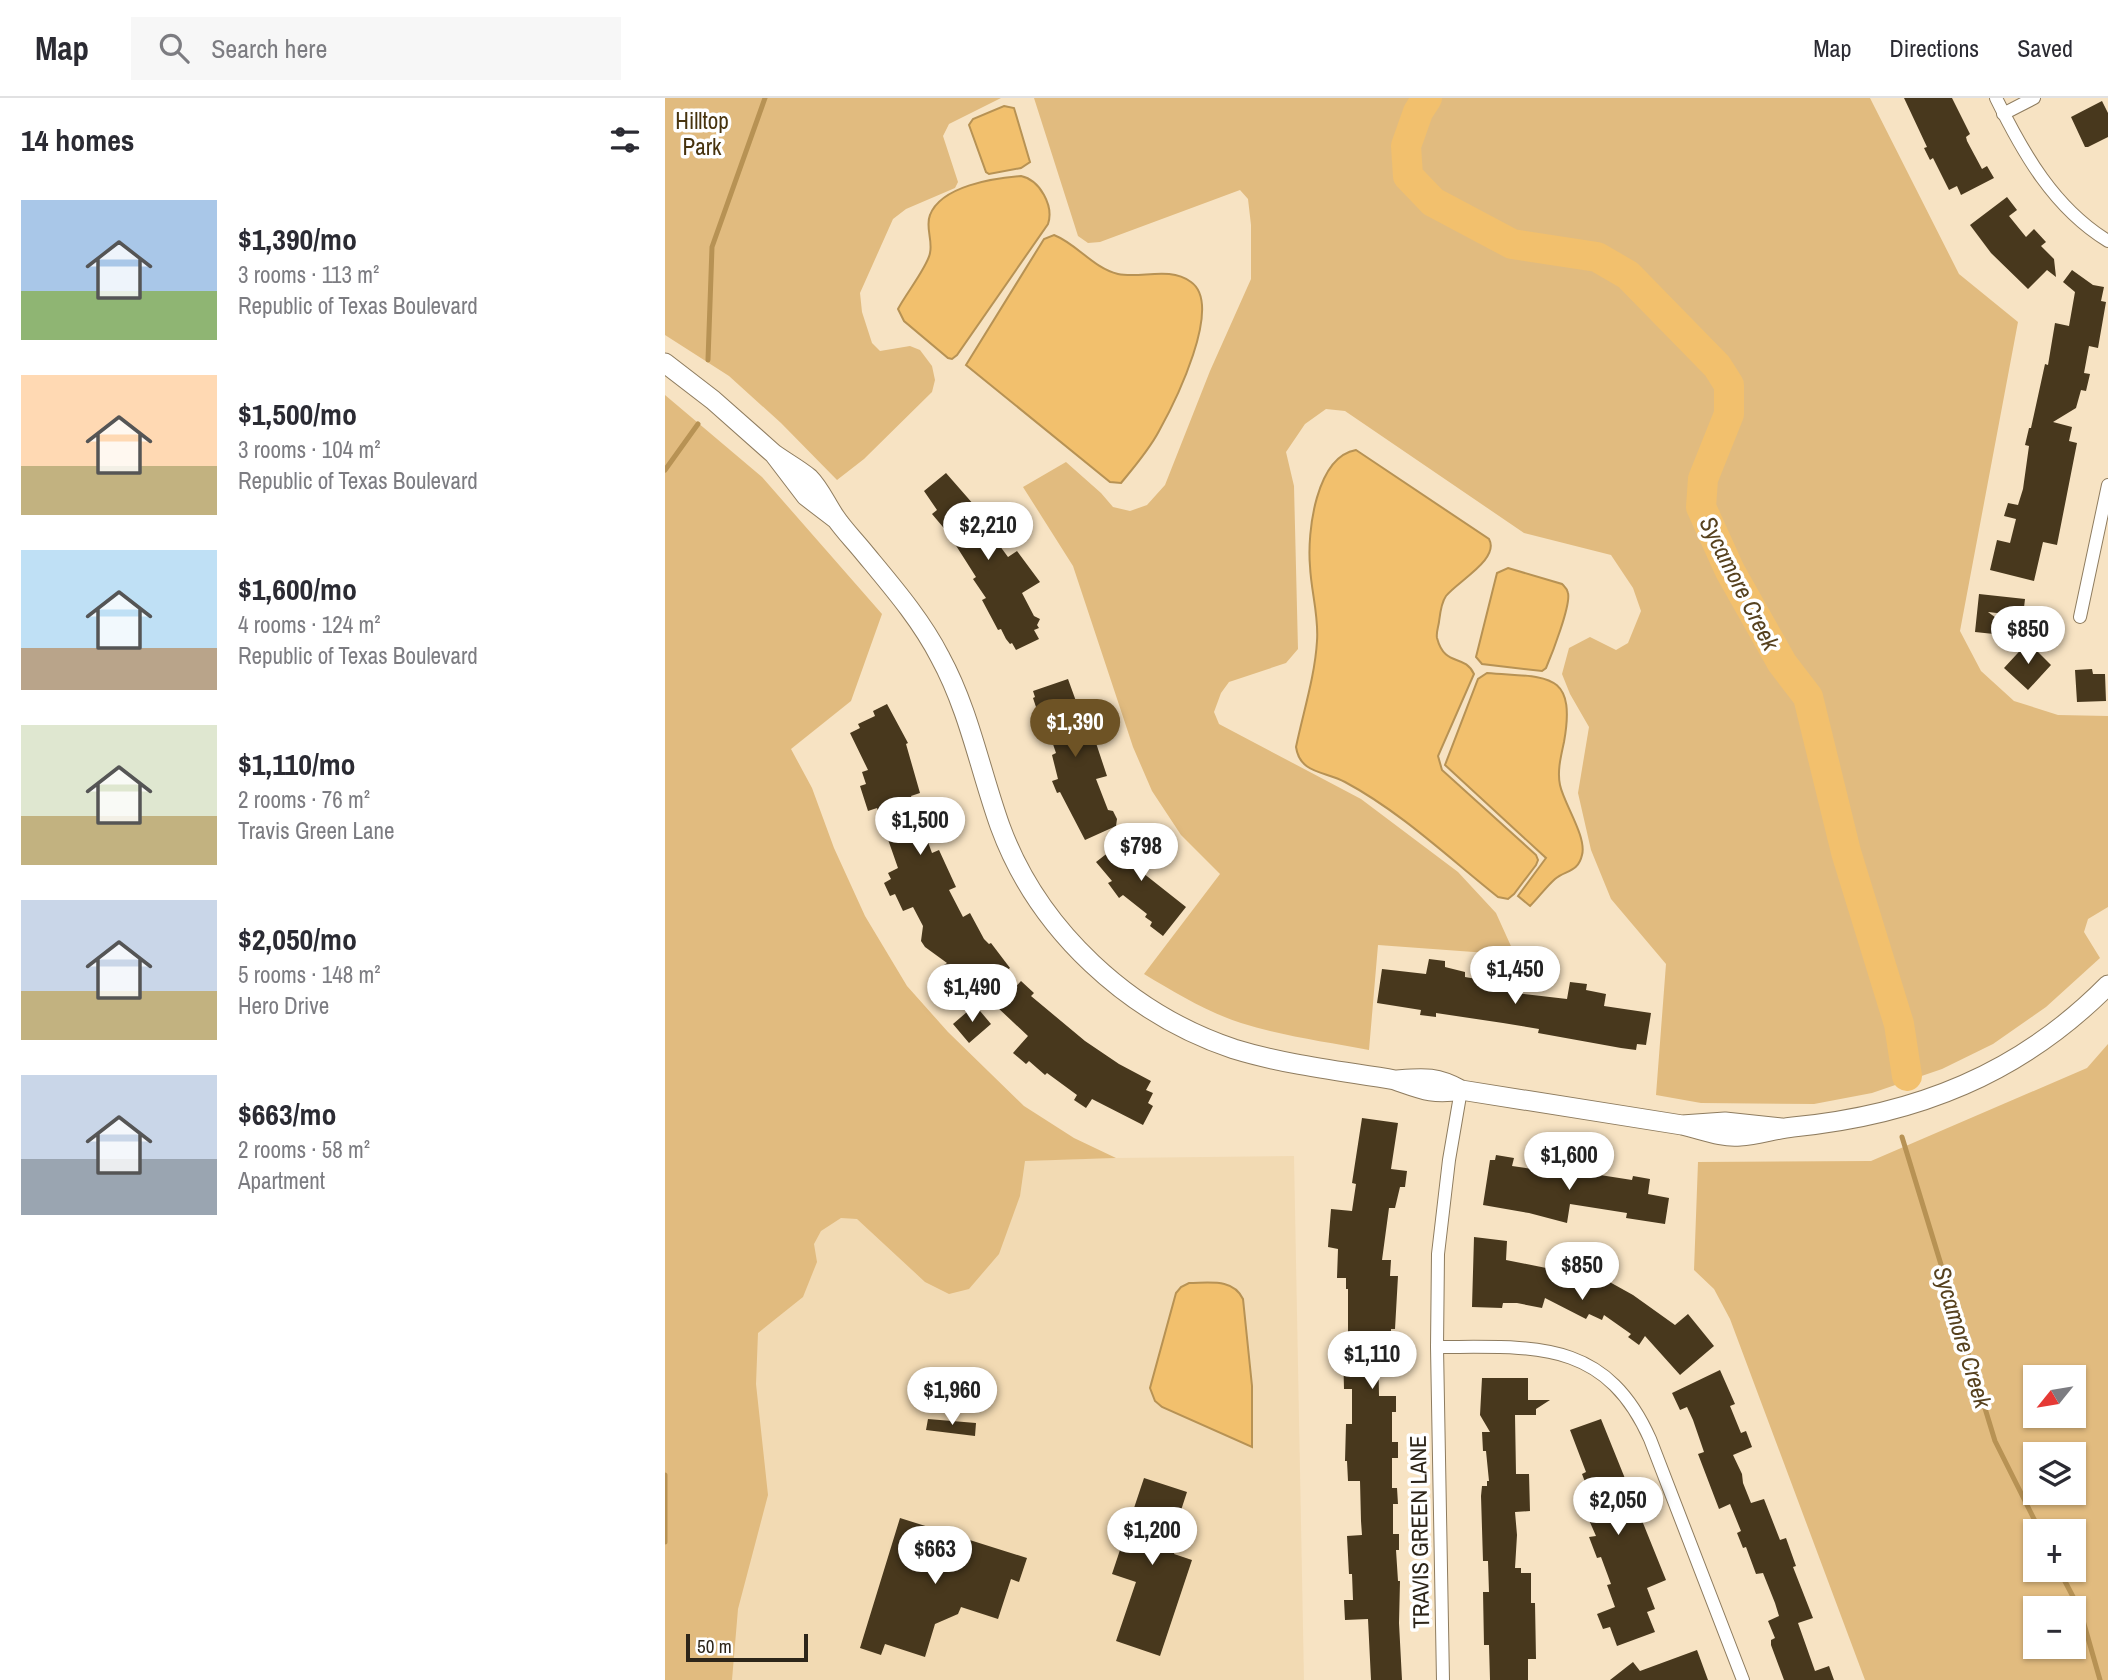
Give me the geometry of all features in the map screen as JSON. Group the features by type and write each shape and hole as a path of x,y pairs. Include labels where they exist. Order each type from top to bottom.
{"street":[{"path":"1996,98 2023,151 2051,191 2066,208 2108,241"},
{"path":"2003,114 2035,98"},
{"path":"665,363 713,400 774,454 808,477 836,519 909,607 940,656 962,706 1001,828 1039,901 1093,964 1138,1001 1207,1039 1286,1062 1395,1080 1444,1080 1461,1090 1682,1125 1741,1122 1781,1128 1882,1114 1958,1087 2038,1044 2077,1014 2108,985"},
{"path":"2080,617 2108,485"},
{"name":"TRAVIS GREEN LANE","path":"1443,1680 1438,1254 1449,1160 1461,1090"},
{"path":"1437,1347 1515,1348 1554,1352 1589,1365 1626,1395 1640,1416 1650,1440 1743,1680"}],"shaded area":[{"path":"1004,106 1014,108 1030,162 1021,168 989,174 969,125 973,119"},
{"path":"1021,176 1028,178 1044,195 1049,209 1048,224 957,355 952,359 948,358 904,321 898,309 928,259 931,248 928,224 930,215 936,205 957,190 969,185"},
{"path":"1054,235 1109,271 1127,275 1164,274 1182,277 1191,282 1200,294 1202,311 1199,332 1175,400 1155,438 1121,483 1110,482 966,365 1044,239"},
{"path":"1356,450 1489,539 1489,554 1446,596 1441,609 1437,634 1440,647 1450,657 1465,664 1474,674 1438,756 1442,770 1536,855 1536,865 1508,899 1498,897 1386,807 1345,782 1308,767 1298,756 1296,747 1317,641 1309,552 1313,516 1323,481 1332,466 1342,456"},
{"path":"1508,568 1562,584 1567,590 1564,618 1546,668 1542,671 1482,664 1476,657 1497,573"},
{"path":"1487,673 1540,678 1552,682 1561,689 1566,701 1567,718 1559,780 1581,839 1582,855 1577,865 1555,879 1530,906 1518,896 1546,858 1445,765 1478,679"},
{"path":"1294,1156 1304,1680 665,1680 665,1171 1116,1158"},
{"path":"1189,1283 1227,1285 1239,1292 1243,1299 1252,1386 1252,1447 1162,1407 1155,1401 1150,1388 1176,1293"}],"green space":[{"name":"Hilltop Park","path":"665,98 1001,98 949,124 943,136 958,182 955,188 906,209 893,219 860,293 862,312 872,343 880,351 910,346 920,350 932,366 935,380 932,392 864,459 837,480 781,423 729,376 665,335"},
{"path":"1034,98 1870,98 1959,274 2018,322 1960,631 1981,671 2014,701 2058,715 2108,716 2108,907 2088,919 2084,932 2100,958 2046,1007 1993,1044 1942,1069 1872,1093 1814,1104 1701,1103 1656,1095 1666,964 1611,899 1591,850 1578,793 1589,727 1562,674 1569,648 1590,637 1616,650 1628,643 1641,611 1633,588 1611,555 1524,533 1345,411 1326,409 1305,424 1286,452 1294,486 1298,649 1286,663 1229,682 1221,693 1214,712 1219,724 1361,799 1458,872 1496,913 1515,955 1378,945 1369,1050 1241,1023 1179,995 1144,974 1220,874 1181,835 1152,791 1133,747 1073,566 1023,487 1066,462 1113,507 1130,511 1147,505 1165,485 1210,371 1251,279 1248,199 1240,190 1100,242 1088,243 1078,236"},
{"path":"665,395 762,477 882,614 851,701 791,749 812,788 834,848 865,916 907,986 948,1032 1024,1106 1074,1138 1116,1158 1025,1161 1020,1196 999,1254 969,1289 949,1294 925,1282 857,1219 841,1218 821,1231 814,1244 817,1262 803,1297 758,1333 756,1384 768,1495 738,1609 732,1680 665,1680"},
{"path":"2108,1044 2108,1680 1865,1680 1730,1319 1714,1289 1694,1270 1698,1162 1871,1161 2087,1068"}],"building":[{"path":"1904,98 1952,98 1970,134 1966,137 1967,141 1982,169 1987,166 1994,178 1961,195 1957,186 1949,190 1933,158 1930,160 1924,148 1927,147"},
{"path":"2102,101 2108,113 2108,137 2085,147 2071,117"},
{"path":"2007,197 2017,210 2009,216 2026,237 2034,229 2046,242 2041,246 2054,259 2056,277 2047,270 2028,289 1991,253 1970,225"},
{"path":"2072,270 2093,285 2104,287 2101,301 2106,302 2098,348 2089,346 2084,373 2090,374 2086,391 2081,390 2076,408 2053,422 2072,427 2069,441 2077,443 2057,545 2043,542 2034,581 1990,570 1997,540 2010,543 2016,519 2004,516 2008,503 2018,505 2023,489 2029,446 2025,445 2045,364 2048,365 2055,323 2069,326 2075,292 2063,282"},
{"path":"946,473 981,513 993,521 991,534 1008,557 1017,551 1040,582 1022,593 1034,616 1040,619 1037,625 1039,628 1034,630 1039,639 1016,650 1001,629 998,630 982,600 986,598 973,579 976,577 948,533 932,514 937,510 924,491"},
{"path":"1979,594 2025,599 2023,616 1988,612 2022,637 1975,632"},
{"path":"2028,642 2051,665 2028,690 2004,668"},
{"path":"2092,669 2093,674 2105,674 2106,701 2077,702 2075,670"},
{"path":"1068,679 1081,715 1086,713 1107,776 1096,779 1108,810 1113,811 1117,819 1116,826 1085,840 1052,781 1058,779 1052,755 1056,753 1044,718 1040,719 1033,698 1033,691"},
{"path":"887,704 908,743 906,744 920,793 911,796 932,853 939,850 956,887 949,890 963,917 970,913 984,939 991,943 1010,968 968,995 954,976 949,979 941,967 947,963 921,941 923,926 913,907 903,911 895,894 890,896 884,883 891,879 888,873 898,868 877,808 868,811 860,786 866,784 862,772 868,770 850,733 860,728 858,724 875,716 873,711"},
{"path":"1132,834 1141,846 1158,847 1156,854 1160,859 1143,873 1186,907 1163,936 1150,926 1152,922 1145,917 1147,914 1123,895 1119,898 1108,883 1112,881 1096,862"},
{"path":"1429,959 1445,961 1445,967 1465,972 1465,977 1517,986 1516,993 1567,999 1570,982 1587,984 1586,990 1606,994 1604,1006 1651,1013 1646,1045 1637,1044 1636,1050 1621,1048 1538,1033 1539,1029 1503,1023 1436,1013 1436,1017 1420,1015 1421,1010 1377,1003 1382,969 1426,974"},
{"path":"1021,981 1034,993 1031,996 1085,1041 1151,1081 1146,1090 1153,1093 1148,1103 1153,1106 1143,1125 1092,1099 1086,1108 1074,1100 1077,1095 1013,1053 1028,1036 997,1007"},
{"path":"975,1005 991,1024 969,1043 953,1024"},
{"path":"1362,1118 1398,1123 1391,1169 1407,1171 1405,1187 1400,1187 1395,1208 1389,1208 1382,1260 1391,1260 1390,1276 1398,1276 1395,1329 1391,1329 1391,1344 1378,1344 1379,1396 1396,1396 1396,1412 1392,1412 1392,1442 1398,1442 1398,1458 1392,1458 1392,1488 1397,1488 1398,1504 1393,1504 1393,1534 1399,1534 1399,1550 1396,1550 1400,1581 1402,1680 1371,1680 1368,1619 1345,1620 1344,1600 1353,1600 1347,1536 1362,1535 1360,1481 1348,1481 1345,1461 1346,1424 1352,1424 1352,1389 1344,1389 1343,1350 1348,1350 1348,1289 1346,1278 1337,1278 1338,1249 1328,1247 1331,1209 1352,1211 1356,1184 1352,1183"},
{"path":"1496,1155 1514,1158 1512,1166 1560,1173 1561,1167 1601,1172 1600,1175 1632,1180 1633,1176 1650,1179 1648,1194 1669,1198 1665,1224 1626,1218 1627,1213 1570,1204 1567,1223 1483,1205 1490,1160 1495,1160"},
{"path":"1474,1237 1507,1241 1506,1260 1581,1275 1583,1271 1602,1281 1606,1280 1633,1295 1675,1325 1688,1314 1714,1346 1680,1375 1645,1336 1639,1345 1628,1337 1631,1334 1604,1315 1602,1320 1589,1314 1586,1319 1545,1298 1542,1308 1517,1303 1503,1303 1502,1308 1472,1307"},
{"path":"1720,1370 1735,1404 1730,1406 1741,1433 1746,1431 1752,1447 1733,1455 1743,1483 1751,1503 1764,1499 1780,1540 1786,1538 1796,1566 1793,1567 1813,1618 1798,1623 1815,1671 1829,1666 1834,1680 1784,1680 1771,1645 1771,1640 1775,1638 1768,1621 1779,1616 1775,1603 1763,1573 1756,1574 1746,1547 1743,1548 1737,1533 1741,1531 1730,1504 1719,1509 1698,1454 1704,1452 1693,1420 1687,1407 1680,1410 1672,1393"},
{"path":"1482,1378 1528,1378 1528,1400 1550,1400 1536,1409 1536,1415 1515,1415 1516,1474 1529,1474 1530,1511 1515,1512 1515,1568 1521,1568 1521,1573 1531,1573 1531,1603 1535,1603 1536,1659 1528,1659 1528,1680 1490,1680 1489,1645 1484,1645 1483,1592 1489,1592 1488,1561 1483,1561 1481,1496 1482,1486 1487,1486 1489,1481 1482,1432 1490,1432 1480,1415"},
{"path":"928,1419 976,1423 975,1436 926,1430"},
{"path":"1601,1419 1666,1580 1647,1588 1655,1609 1647,1612 1655,1632 1617,1646 1610,1627 1603,1629 1597,1614 1615,1607 1607,1585 1611,1584 1601,1557 1597,1558 1589,1537 1596,1536 1589,1520 1598,1516 1582,1474 1586,1472 1570,1430"},
{"path":"1144,1478 1187,1492 1170,1544 1177,1546 1174,1554 1192,1560 1160,1656 1116,1641 1136,1582 1112,1574"},
{"path":"900,1518 1027,1558 1019,1582 1011,1579 998,1619 961,1607 958,1614 935,1624 925,1657 885,1644 881,1655 860,1648"},
{"path":"1697,1650 1708,1680 1610,1680 1633,1662 1640,1671"}],"waterway":[{"path":"708,360 712,247 765,98"},
{"name":"Sycamore Creek","path":"1427,98 1418,112 1406,146 1408,176 1433,202 1512,244 1597,257 1628,275 1717,366 1729,385 1729,414 1703,479 1701,507 1730,571 1782,663 1808,697 1846,852 1899,1024 1907,1076"},
{"path":"665,470 698,424"},
{"name":"Sycamore Creek","path":"1902,1137 1995,1441 2034,1519"},
{"path":"665,1475 665,1542"},
{"name":"Sycamore Creek","path":"2065,1582 2080,1610 2100,1680"}]}
